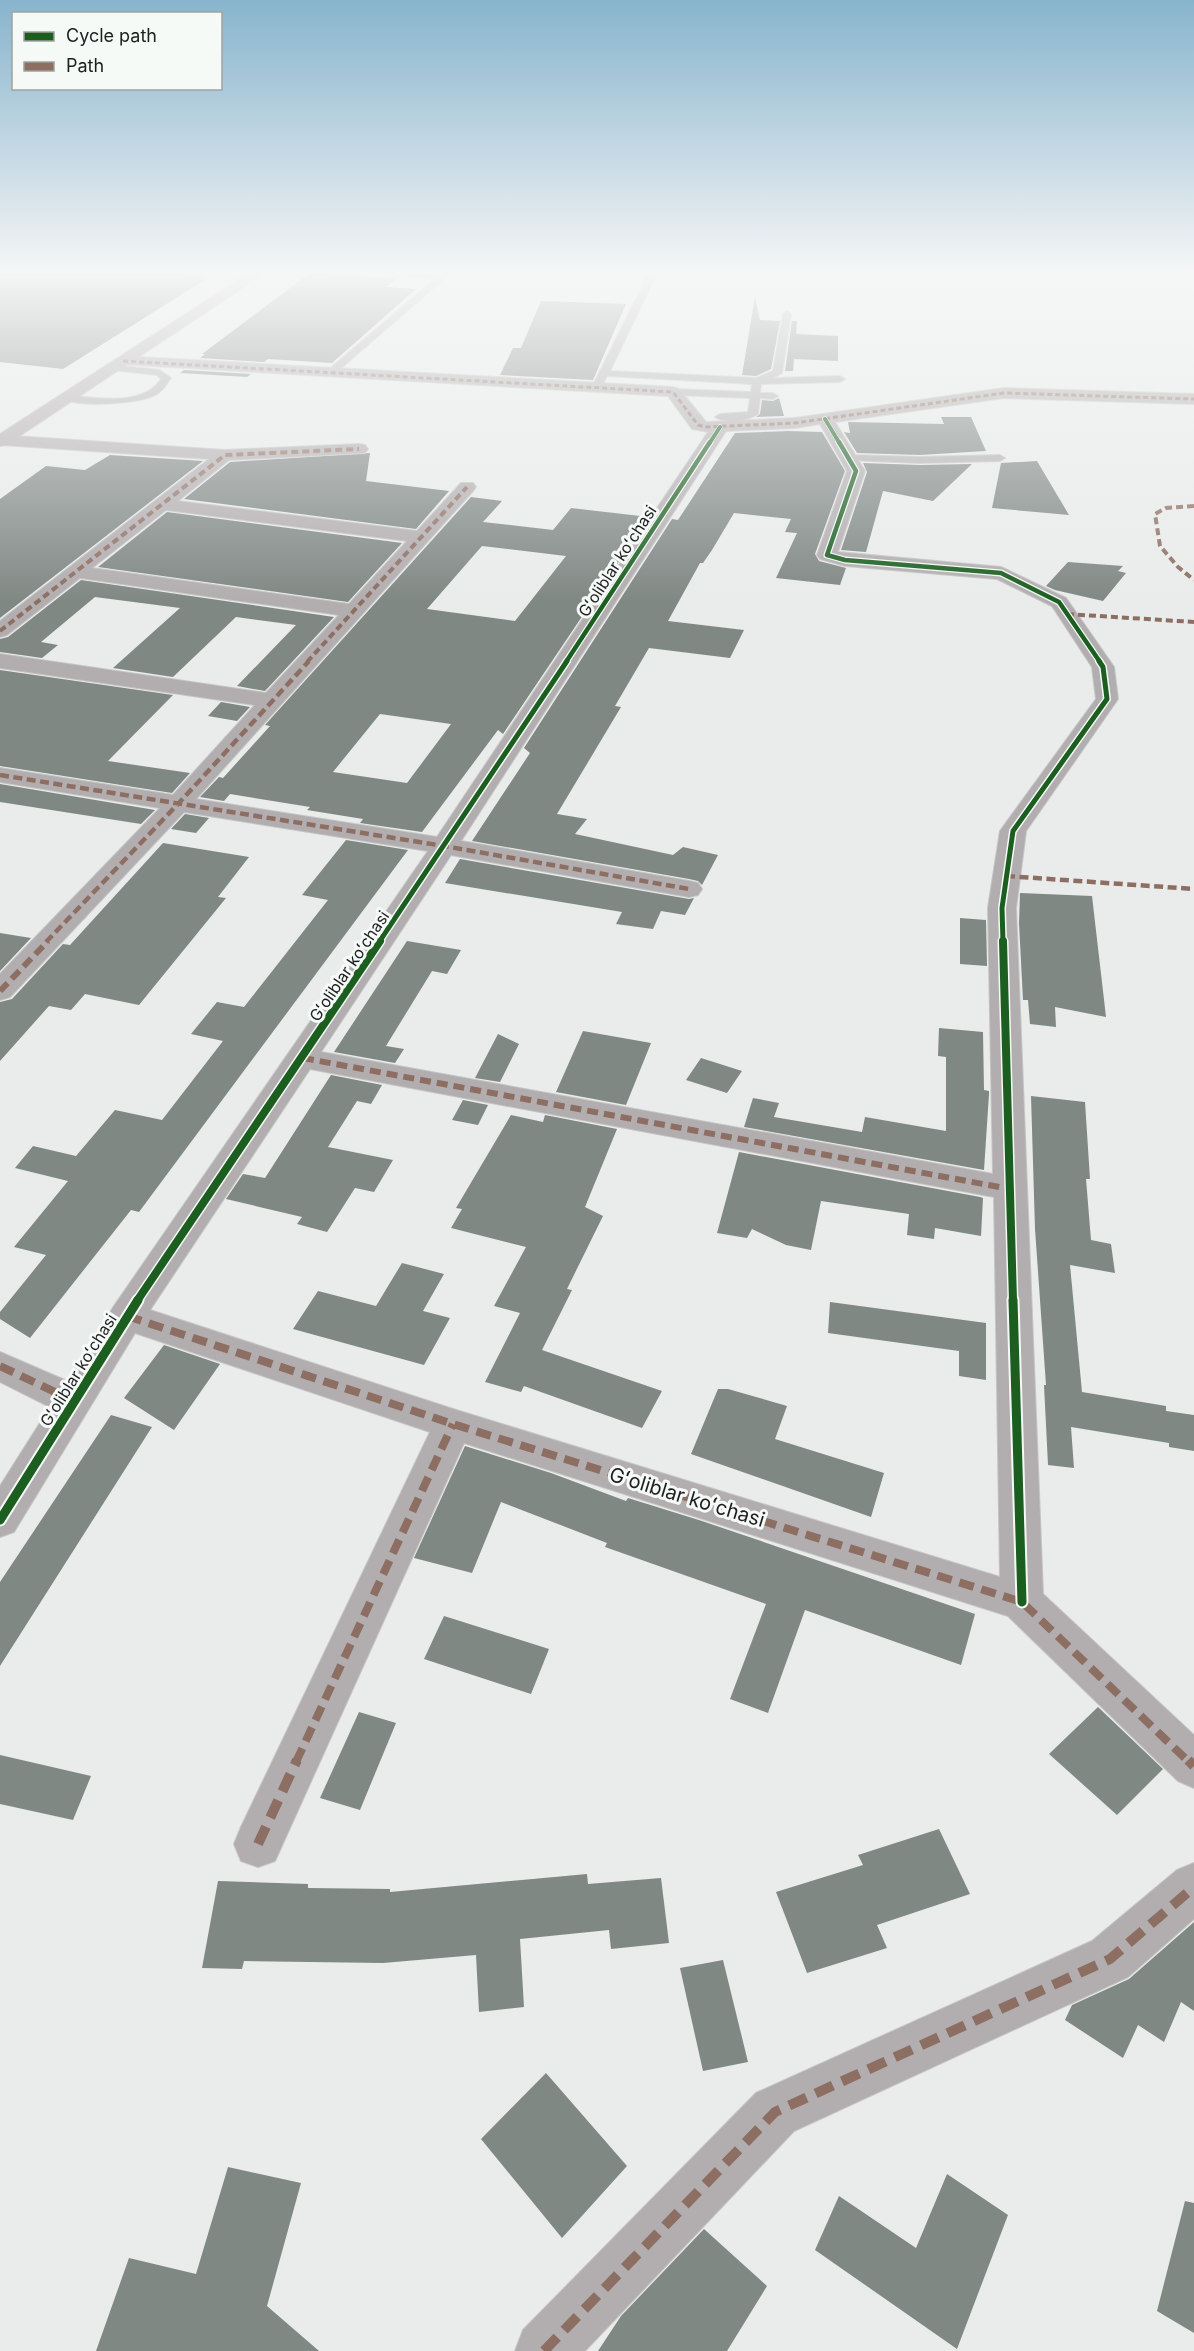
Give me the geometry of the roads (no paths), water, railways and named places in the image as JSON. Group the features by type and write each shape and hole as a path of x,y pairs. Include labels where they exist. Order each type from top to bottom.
{"main road":[{"path":"1,441 90,383"}],"street":[{"path":"611,383 673,392 698,425 716,410 825,419 1004,393 1194,399"},
{"name":"Gʻoliblar koʻchasi","path":"0,1520 127,1316 444,846 716,410"},
{"path":"825,419 856,471 827,555 845,560 1001,573 1059,602 1103,667 1107,699 1013,831 1002,908 1022,1602"},
{"path":"1,441 225,455 359,450"},
{"path":"0,631 225,455"},
{"path":"0,991 177,804 467,487"},
{"path":"162,504 421,537"},
{"path":"76,572 353,611"},
{"path":"0,660 272,701"},
{"path":"0,775 444,846 689,889"},
{"path":"303,1058 1010,1190"},
{"name":"Gʻoliblar koʻchasi","path":"127,1316 453,1424 1022,1602 1194,1766"},
{"path":"0,1366 74,1401"},
{"path":"258,1844 453,1424"},
{"path":"544,2351 775,2112 1110,1959 1194,1887"}],"lane":[{"path":"67,398 113,401 132,399 158,390 165,383"},
{"path":"673,392 716,410 745,417 753,414 757,383"},
{"path":"716,410 755,395 773,396"},
{"path":"850,458 920,460 1000,458"}]}
